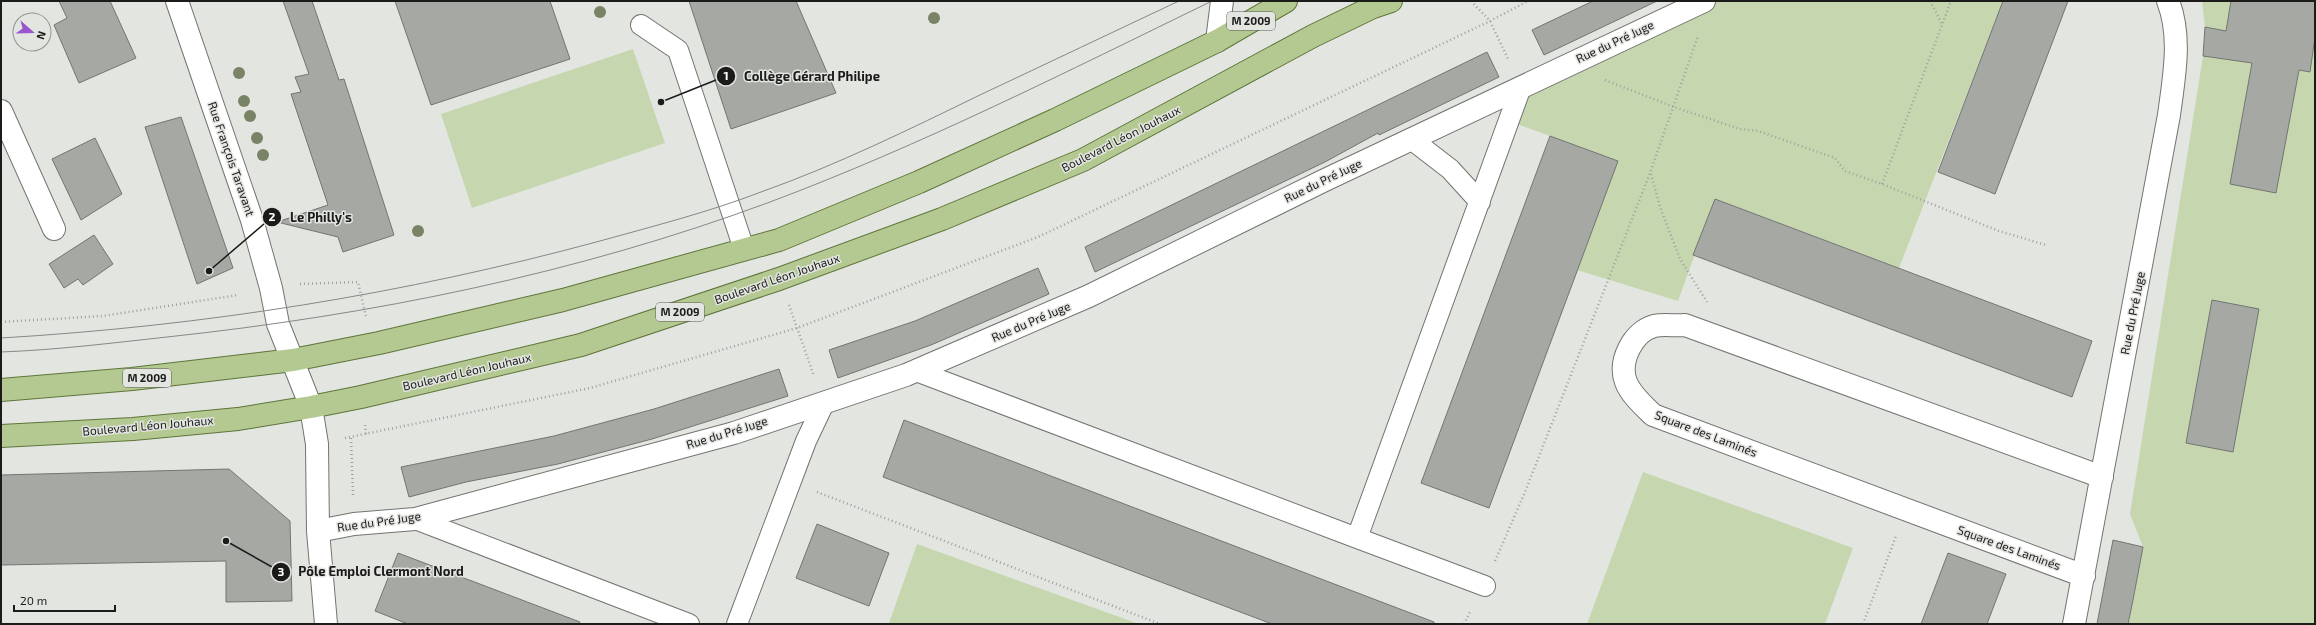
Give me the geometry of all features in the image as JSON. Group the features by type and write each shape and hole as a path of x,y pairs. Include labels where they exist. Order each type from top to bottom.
{"main road":[{"name":"M 2009","path":"1,390 132,379 293,360 379,343 563,300 779,240 919,182 1055,120 1217,41 1286,1"},
{"name":"Boulevard Léon Jouhaux","path":"1,436 133,429 238,419 311,407 581,345 779,279 942,220 1083,160 1313,36 1373,7 1390,1"}],"street":[{"name":"Rue François Taravant","path":"177,1 252,220 271,288 278,324 311,407 317,444 318,531 326,624"},
{"path":"1217,41 1222,1"},
{"name":"Rue du Pré Juge","path":"318,531 354,524 415,519 734,433 916,371 1089,296 1411,139 1704,1"},
{"name":"Rue du Pré Juge","path":"2074,624 2170,115 2176,53 2174,15 2168,1"},
{"path":"1,111 54,229"},
{"name":"Square des Laminés","path":"2084,576 1653,415 1638,400 1626,381 1624,362 1635,338 1653,326 1685,325 2102,478"}],"lane":[{"path":"642,25 678,50 744,250"},
{"path":"1356,538 1521,87"},
{"path":"1411,139 1450,169 1480,202"},
{"path":"916,371 1485,586"},
{"path":"737,624 792,482 806,441 824,403"},
{"path":"415,519 689,624"}],"path":[{"path":"1471,1 1490,21 1521,87"},
{"path":"341,439 590,388 797,328 1038,237 1490,21 1528,1"},
{"path":"1930,1 1942,24"},
{"path":"1882,184 1951,1"},
{"path":"1464,624 1485,586 1525,492 1650,173 1699,31"},
{"path":"1568,64 1674,107 1740,129 1758,132 1836,158 1845,171 1882,184 2000,231 2046,245"},
{"path":"1650,173 1660,207 1680,259 1711,308 1714,336"},
{"path":"779,279 824,403"},
{"path":"299,284 358,282 367,324"},
{"path":"1,322 103,316 238,295"},
{"path":"350,438 354,500"},
{"path":"792,482 1160,624"},
{"path":"1863,624 1907,509"}],"green space":[{"path":"1704,1 2003,1 1899,268 1715,199 1678,301 1577,270 1618,161 1509,121 1521,87"},
{"path":"2202,1 2315,1 2315,624 2128,624 2143,547 2130,514 2203,56 2205,27"},
{"path":"633,49 665,143 472,208 441,114"},
{"path":"1643,472 1853,548 1825,624 1587,624"},
{"path":"917,544 1139,624 891,624 889,623"}],"building":[{"path":"59,1 110,1 136,58 79,83 54,25 67,18"},
{"path":"283,1 312,1 339,80 344,79 394,235 343,252 338,237 277,222 328,205 291,94 301,92 295,77 309,74"},
{"path":"395,1 550,1 570,59 431,105"},
{"path":"689,1 796,1 836,93 731,129"},
{"path":"1593,1 1657,1 1544,55 1532,30"},
{"path":"2003,1 2068,1 1995,194 1938,172"},
{"path":"2231,1 2315,1 2315,37 2310,72 2299,70 2276,193 2230,184 2252,63 2203,56 2205,27 2226,31"},
{"path":"1487,52 1499,77 1379,135 1378,133 1325,162 1095,272 1085,247"},
{"path":"181,117 233,268 197,284 145,127"},
{"path":"1550,136 1618,161 1489,508 1421,483"},
{"path":"95,138 122,194 81,220 52,159"},
{"path":"1715,199 2092,341 2072,397 1693,255"},
{"path":"94,235 113,264 83,285 78,279 64,288 49,264"},
{"path":"1038,268 1049,294 931,345 838,378 829,350 915,321"},
{"path":"2212,300 2259,309 2233,452 2186,443"},
{"path":"779,369 788,396 652,439 558,464 466,482 409,497 401,467 554,436 654,409"},
{"path":"904,420 1434,622 1434,624 1272,624 883,477"},
{"path":"229,469 290,521 292,601 226,602 226,561 1,565 1,475"},
{"path":"817,524 889,553 869,606 796,578"},
{"path":"2113,540 2143,547 2133,600 2128,624 2097,624"},
{"path":"398,553 580,622 579,624 408,624 375,611"},
{"path":"1948,553 2006,574 1987,624 1921,624"}],"tram line":[{"path":"1,338 77,333 228,316 378,292 527,260 681,218 722,206 845,158 1179,1"},
{"path":"1,352 126,342 320,317 397,304 473,288 548,271 623,250 697,228 770,202 883,157 1048,81 1212,1"}],"place":[{"name":"Collège Gérard Philipe","path":"661,102"},
{"name":"Le Philly's","path":"209,271"},
{"name":"Pôle Emploi Clermont Nord","path":"226,541"}]}
